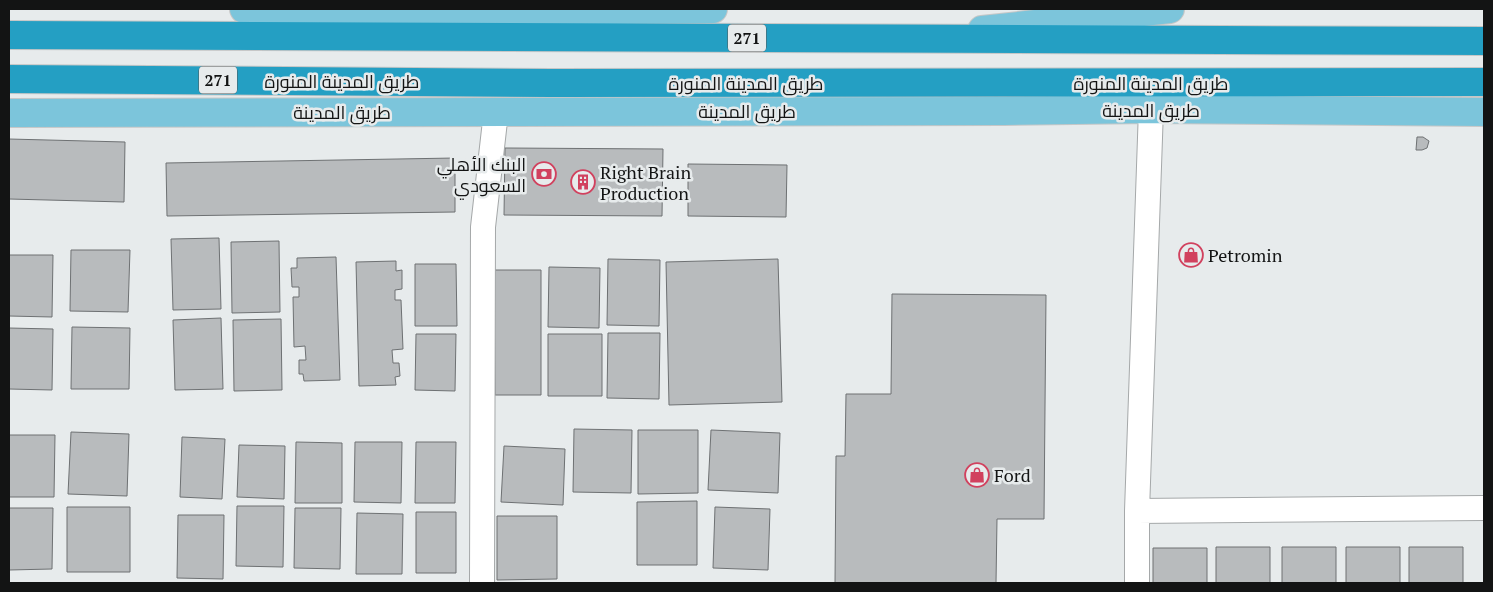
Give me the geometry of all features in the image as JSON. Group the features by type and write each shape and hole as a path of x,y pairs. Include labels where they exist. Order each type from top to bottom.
{"highway":[{"name":"271","path":"9,36 1484,41"},
{"name":"طريق المدينة المنورة","path":"9,78 552,83 1484,82"},
{"path":"9,84 79,79"}],"main road":[{"path":"244,9 306,13 714,9"},
{"path":"907,38 1170,9"},
{"path":"9,27 92,36"},
{"path":"552,83 1004,111"},
{"name":"طريق المدينة","path":"9,113 1152,110 1484,112"}],"street":[{"path":"1137,583 1137,511 1152,110"},
{"path":"482,583 483,227 496,112"},
{"path":"1137,511 1484,508"}],"building":[{"path":"1417,137 1423,137 1429,141 1427,148 1416,150"},
{"path":"9,139 125,142 124,202 9,199"},
{"name":"Right Brain Production","path":"505,148 663,149 662,216 504,215"},
{"path":"455,158 455,212 167,216 166,163"},
{"path":"688,164 787,165 786,217 688,216"},
{"path":"219,238 221,309 173,310 171,239"},
{"path":"279,241 280,312 232,313 231,242"},
{"path":"71,250 130,250 128,312 70,311"},
{"path":"9,255 53,255 52,317 9,316"},
{"path":"336,257 340,380 304,381 303,374 299,374 299,360 306,360 305,346 294,347 293,297 299,297 299,287 292,287 291,268 297,268 297,258"},
{"path":"608,259 660,260 659,326 607,325"},
{"path":"778,259 782,402 669,405 666,262"},
{"path":"396,261 396,271 402,270 402,289 395,290 395,300 401,300 403,349 392,350 393,363 399,363 400,376 395,377 396,385 359,386 356,262"},
{"path":"415,264 456,264 457,326 415,326"},
{"path":"549,267 600,268 599,328 548,327"},
{"path":"494,270 541,270 541,395 495,395"},
{"path":"892,294 1046,295 1044,519 997,519 996,583 835,583 836,456 845,456 846,394 891,394"},
{"path":"221,318 223,389 175,390 173,320"},
{"path":"281,319 282,390 234,391 233,320"},
{"path":"72,327 130,328 129,389 71,389"},
{"path":"9,328 53,329 52,390 9,389"},
{"path":"608,333 660,333 659,399 607,398"},
{"path":"416,334 456,334 455,391 415,390"},
{"path":"548,334 602,334 602,396 548,396"},
{"path":"574,429 632,430 631,493 573,492"},
{"path":"638,430 698,430 698,493 638,494"},
{"path":"711,430 780,433 778,493 708,490"},
{"path":"71,432 129,434 127,496 68,494"},
{"path":"9,435 55,435 54,497 9,497"},
{"path":"182,437 225,439 222,499 180,497"},
{"path":"296,442 342,443 342,503 295,503"},
{"path":"355,442 402,442 401,503 354,502"},
{"path":"416,442 456,442 455,503 415,503"},
{"path":"239,445 285,446 284,499 237,497"},
{"path":"504,446 565,449 563,505 501,502"},
{"path":"697,501 697,565 637,565 637,502"},
{"path":"237,506 284,506 283,567 236,566"},
{"path":"67,507 130,507 130,572 67,572"},
{"path":"715,507 770,509 768,570 713,568"},
{"path":"9,508 53,508 52,569 9,570"},
{"path":"295,508 341,508 340,569 294,568"},
{"path":"416,512 456,512 456,573 416,573"},
{"path":"357,513 403,514 402,574 356,574"},
{"path":"178,515 224,515 223,579 177,578"},
{"path":"497,516 557,516 557,579 497,580"},
{"path":"1216,547 1270,547 1270,583 1216,583"},
{"path":"1282,547 1336,547 1336,583 1282,583"},
{"path":"1346,547 1400,547 1400,583 1346,583"},
{"path":"1409,547 1463,547 1463,583 1409,583"},
{"path":"1153,548 1207,548 1207,583 1153,583"}],"place":[{"name":"البنك الأهلي السعودي","path":"544,174"},
{"name":"Right Brain Production","path":"583,182"},
{"name":"Petromin","path":"1191,255"},
{"name":"Ford","path":"977,475"}]}
